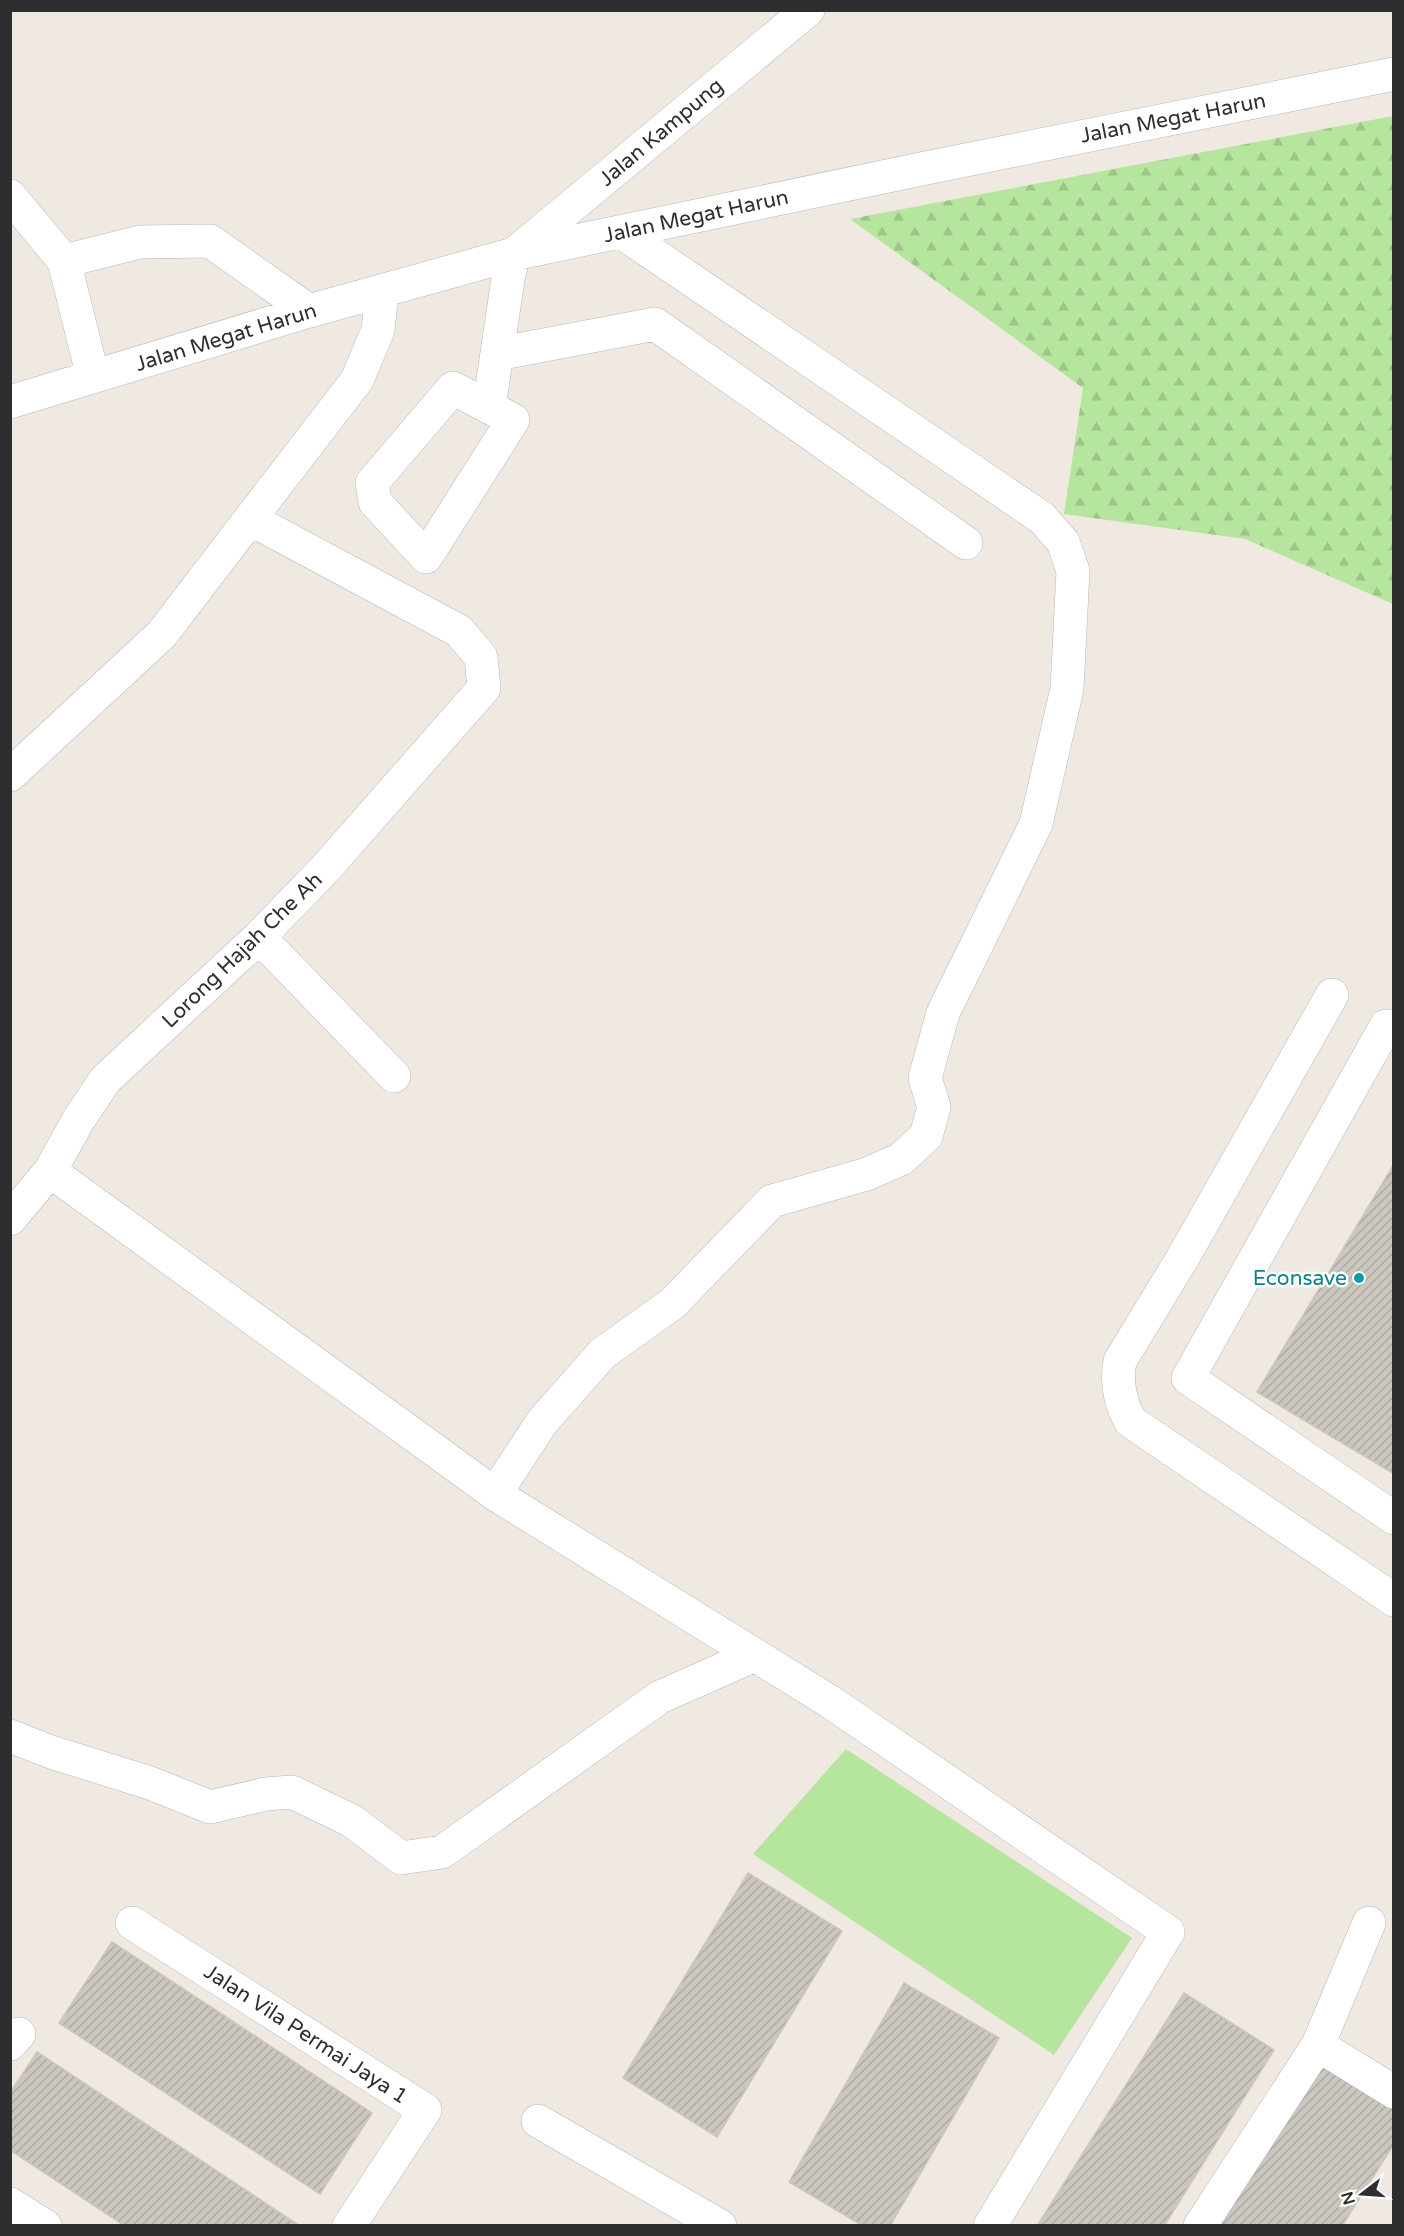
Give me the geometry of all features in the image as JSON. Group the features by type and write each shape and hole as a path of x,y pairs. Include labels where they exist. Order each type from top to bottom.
{"street":[{"name":"Jalan Kampung","path":"514,254 808,10"},
{"name":"Jalan Megat Harun","path":"10,402 309,311 514,254 1394,74"},
{"path":"10,196 64,261 93,377"},
{"path":"495,1494 542,1422 603,1353 672,1304 772,1201 867,1174 901,1158 926,1136 934,1107 925,1077 943,1013 1036,824 1067,689 1073,571 1063,542 1042,518 621,232"},
{"path":"64,261 140,242 210,241 309,311"},
{"path":"489,408 508,279 514,254"},
{"path":"10,775 162,634 357,380 378,330 382,292"},
{"path":"497,354 655,324 966,543"},
{"path":"453,388 489,408 513,420 426,557 375,502 372,483 453,388"},
{"name":"Lorong Hajah Che Ah","path":"10,1219 50,1171 79,1119 105,1080 259,937 355,836 484,688 481,657 459,632 250,519"},
{"path":"259,937 394,1076"},
{"path":"1332,995 1188,1249 1120,1361 1117,1377 1123,1407 1130,1420 1394,1600"},
{"path":"1394,1031 1386,1026 1188,1378 1394,1518"},
{"path":"50,1171 495,1494 838,1708 1168,1932 990,2226"},
{"path":"10,1736 51,1752 150,1783 210,1807 266,1794 292,1792 352,1821 401,1858 442,1852 660,1697 755,1655"},
{"name":"Jalan Vila Permai Jaya 1","path":"132,1923 425,2110 349,2226"},
{"path":"1200,2226 1318,2045 1370,1923"},
{"path":"1318,2045 1394,2092"},
{"path":"538,2121 720,2226"},
{"path":"10,2204 45,2226"}],"green space":[{"path":"1393,116 1393,604 1245,539 1064,514 1083,388 850,219"},
{"path":"846,1749 1132,1938 1054,2055 753,1854"}],"building":[{"name":"Econsave","path":"1394,1164 1394,1474 1257,1392"},
{"path":"748,1873 842,1931 717,2137 623,2078"},
{"path":"112,1942 372,2113 320,2194 59,2023"},
{"path":"904,1983 999,2038 890,2226 863,2226 789,2182"},
{"path":"1184,1993 1274,2050 1164,2226 1037,2226"},
{"path":"37,2052 297,2224 296,2226 125,2226 10,2150 10,2093"},
{"path":"1320,2059 1394,2106 1394,2144 1342,2226 1216,2226"}],"place":[{"name":"Econsave","path":"1359,1278"}]}
